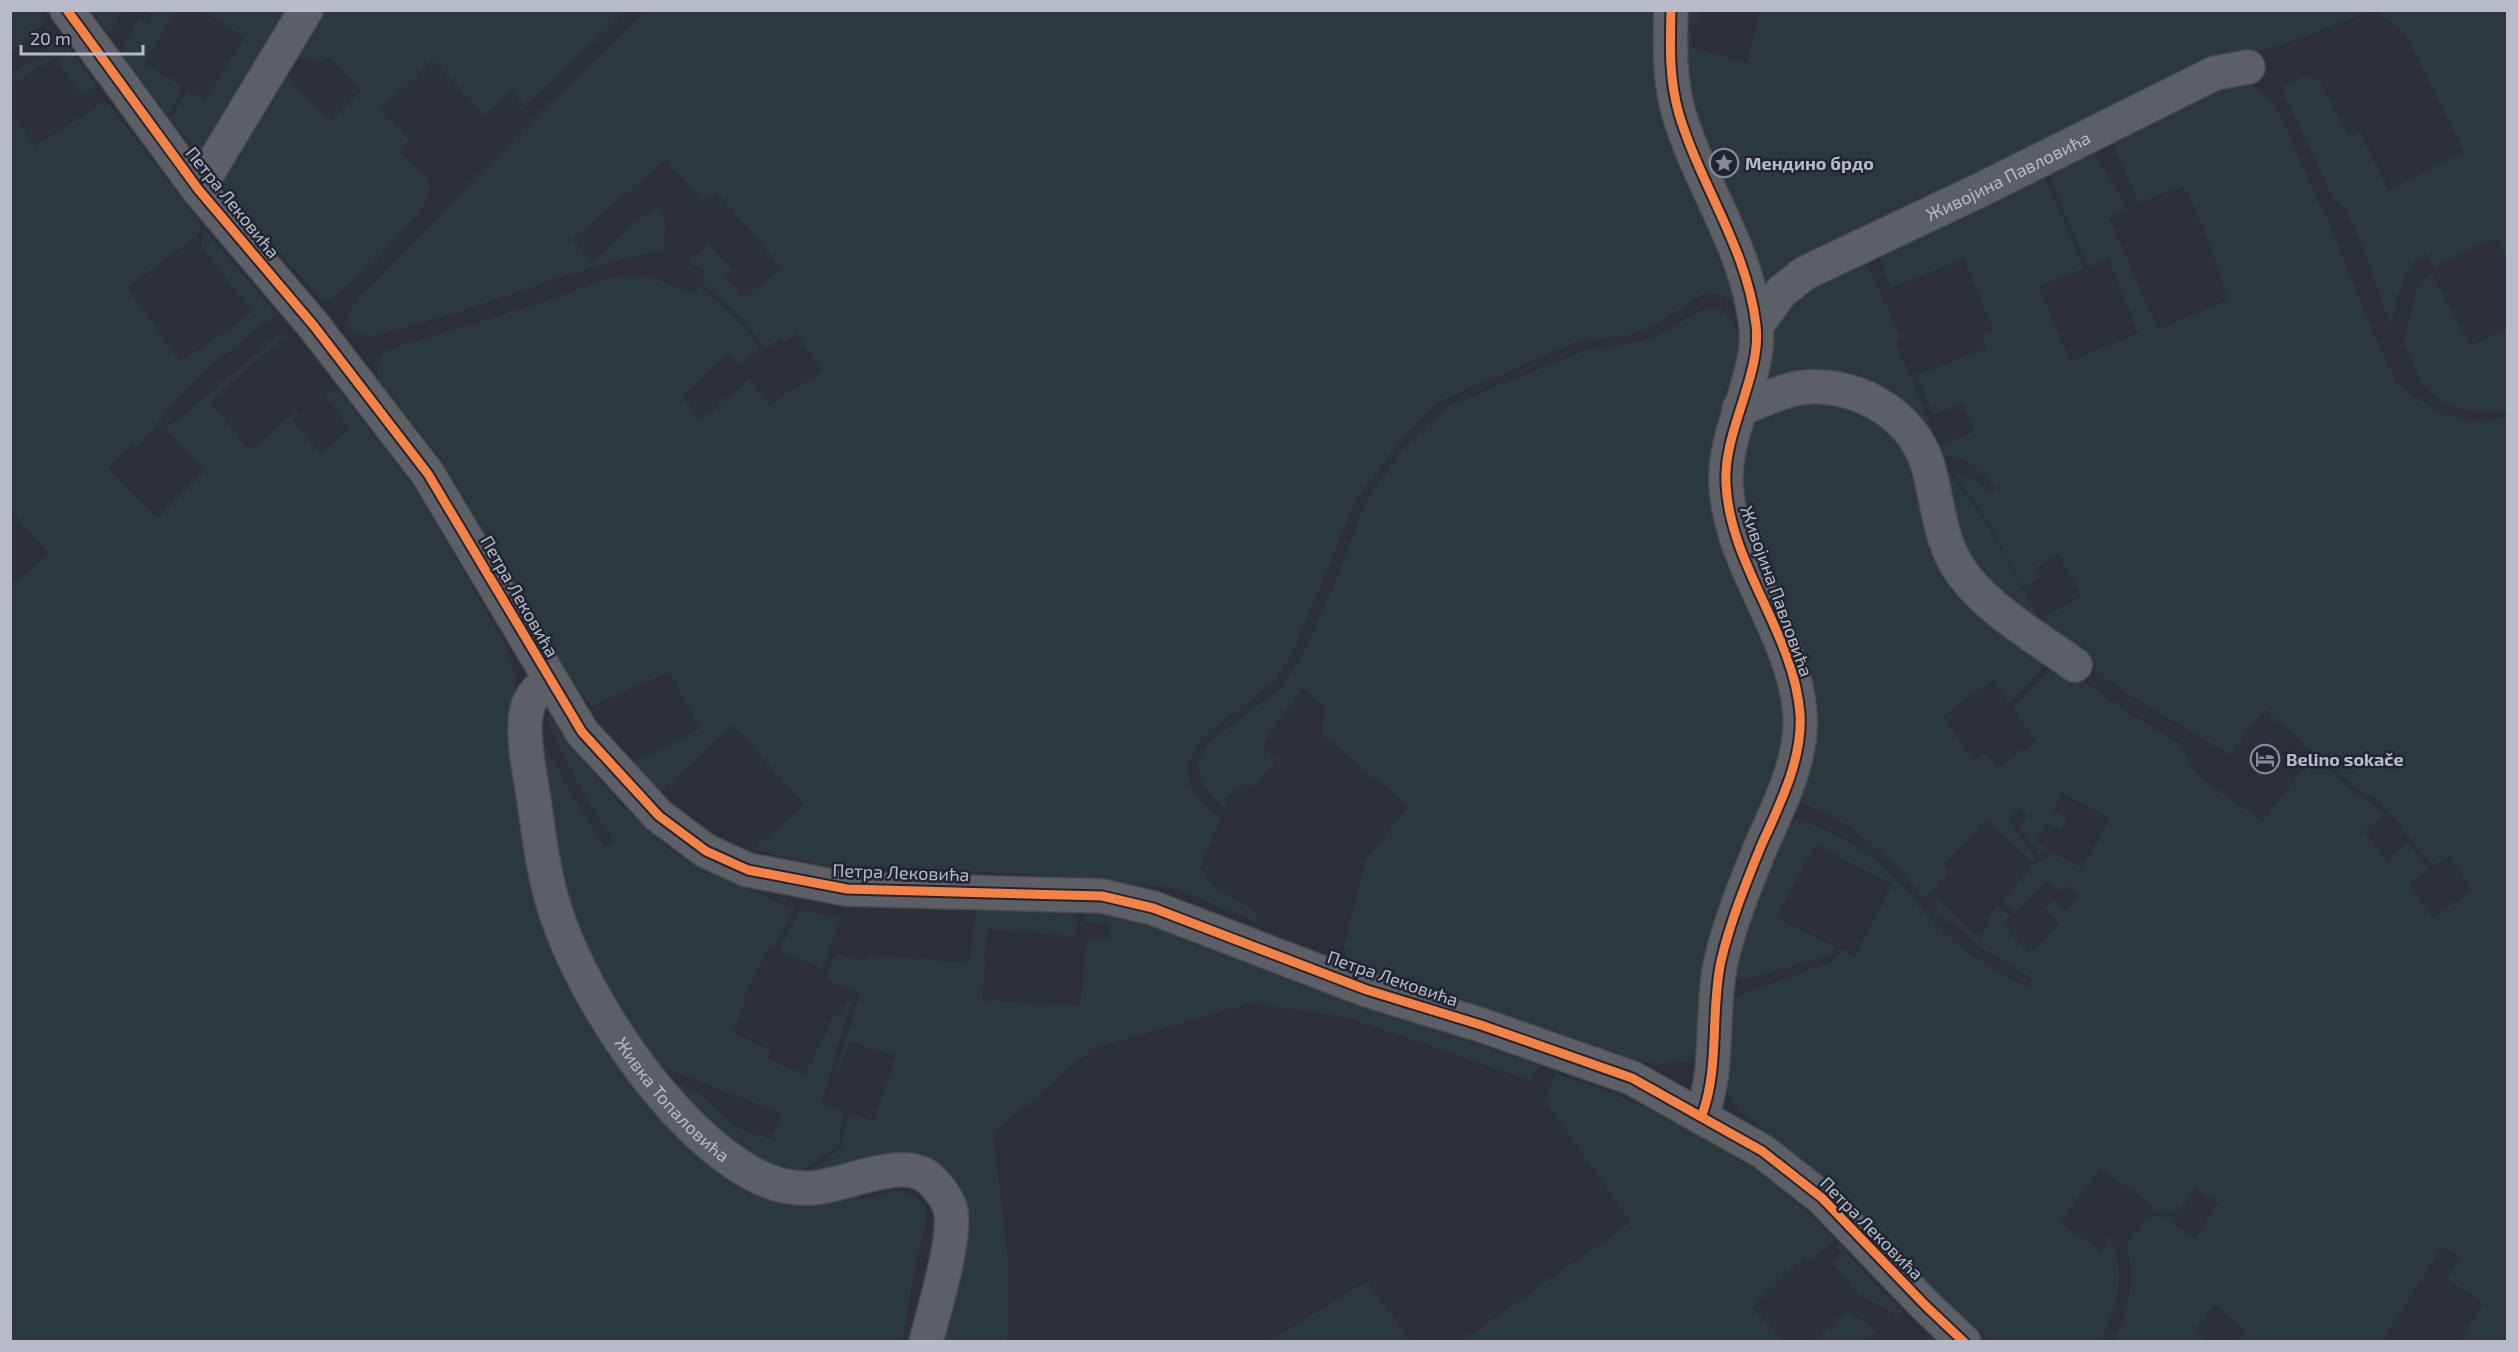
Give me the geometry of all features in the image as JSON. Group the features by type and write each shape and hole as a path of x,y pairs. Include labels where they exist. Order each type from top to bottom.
{"street":[{"name":"Петра Лековића","path":"67,10 198,189 314,326 428,474 582,732 659,816 706,851 748,870 847,889 1102,896 1153,908 1367,990 1481,1025 1632,1078 1702,1115 1762,1151 1822,1198 1926,1306 1964,1341"},
{"path":"198,189 306,10"},
{"name":"Живојина Павловића","path":"1671,10 1672,82 1678,112 1744,265 1756,326 1756,348 1729,450 1726,479 1728,509 1747,567 1795,680 1800,716 1793,766 1750,873 1721,961 1714,1015 1710,1093 1702,1115"},
{"name":"Живојина Павловића","path":"1756,326 1781,292 1804,273 1976,192 2215,73 2248,67"},
{"path":"1739,409 1796,388 1822,386 1854,391 1876,402 1899,421 1920,448 1927,464 1938,519 1950,554 1965,577 1996,607 2075,665"},
{"name":"Живка Топаловића","path":"549,680 530,700 526,715 528,765 542,856 555,911 574,962 591,996 672,1106 723,1155 754,1175 789,1187 812,1188 847,1183 886,1170 914,1169 930,1178 950,1210 943,1275 926,1341"}],"shaded area":[{"path":"11,10 40,11 47,20 11,54"},
{"path":"647,10 1662,11 1704,195 1741,312 1723,295 1705,293 1649,329 1628,335 1576,342 1440,401 1398,444 1357,498 1292,654 1272,684 1202,737 1187,764 1191,789 1220,819 1200,868 1214,886 1255,911 1258,923 1177,889 1065,876 826,865 753,850 804,804 733,726 661,791 633,763 700,729 670,671 591,707 561,665 441,459 379,380 376,365 384,354 400,346 566,295 599,281 629,275 653,278 693,293 700,287 742,324 760,350 739,365 728,354 682,397 702,420 750,378 769,405 822,371 797,334 783,343 780,339 765,348 743,320 701,281 705,272 687,262 709,243 732,270 725,277 744,299 781,268 717,192 703,203 666,159 572,240 592,261 657,205 665,215 664,251 600,265 385,333 358,335 353,333 345,323 353,307 367,290 551,102"},
{"path":"92,11 122,11 109,35"},
{"path":"143,11 176,11 144,63 183,87 167,115 121,52 138,19 149,25 153,15"},
{"path":"203,11 296,11 200,157 170,119 188,90 205,100 245,37"},
{"path":"320,11 625,11 526,107 512,91 485,116 433,60 380,110 409,140 398,151 425,174 431,184 429,192 418,214 387,249 345,288 323,302 227,193 222,184 223,173 284,77 290,79 331,121 361,91 329,58 322,63 300,59 296,54"},
{"path":"1677,11 1700,11 1696,25 1677,19"},
{"path":"1760,11 2371,11 2295,40 2249,54 1764,301 1691,124 1677,25 1693,29 1690,47 1747,63"},
{"path":"2378,11 2508,11 2507,260 2496,237 2435,267 2425,253 2417,259 2406,276 2390,325 2364,249 2347,212 2332,195 2281,88 2303,76 2319,80 2349,137 2360,132 2389,190 2464,151 2404,31 2384,19"},
{"path":"61,38 97,86 82,96 55,57 11,85 11,76"},
{"path":"2233,79 2258,88 2276,107 2335,237 2373,333 2396,382 2410,394 2444,415 2475,421 2507,417 2507,1341 2460,1341 2484,1303 2447,1279 2460,1257 2442,1247 2382,1341 2235,1341 2245,1330 2215,1305 2195,1330 2204,1338 2202,1341 2115,1341 2130,1294 2131,1271 2127,1244 2147,1217 2176,1216 2172,1223 2195,1238 2218,1203 2196,1189 2179,1211 2151,1213 2154,1207 2100,1168 2061,1222 2100,1251 2111,1237 2118,1266 2118,1290 2116,1302 2101,1341 1990,1341 1951,1306 1835,1187 1743,1114 1734,1103 1724,1076 1721,1045 1723,1001 1831,962 1842,950 1855,957 1892,884 1815,844 1777,917 1835,947 1830,955 1749,978 1726,980 1754,874 1771,835 1780,822 1791,820 1819,827 1865,853 1894,877 1942,931 1960,947 1988,966 2028,988 2033,979 1977,945 1931,904 1937,899 1981,939 1992,912 1998,906 2010,916 2003,921 2008,926 2005,929 2030,953 2059,923 2045,909 2054,900 2065,910 2078,896 2065,884 2057,890 2047,882 2015,913 2002,900 2032,866 2053,853 2082,868 2110,819 2063,793 2052,810 2068,819 2061,831 2047,823 2035,841 2050,850 2039,856 2019,826 2028,816 2018,808 2008,820 2036,858 2032,862 1985,820 1944,866 1949,872 1925,898 1881,852 1845,824 1806,805 1787,801 1806,735 1807,695 1803,675 1789,635 1741,521 1734,489 1736,458 1747,428 1763,412 1786,402 1827,397 1852,402 1875,414 1902,437 1919,468 1936,535 1952,570 1991,612 2051,659 2010,704 1993,680 1943,716 1974,761 1986,753 1997,769 2036,741 2013,708 2056,662 2121,708 2182,745 2186,757 2204,779 2263,821 2313,757 2357,794 2386,814 2364,831 2386,861 2408,842 2429,870 2409,884 2433,917 2473,890 2449,856 2432,866 2379,800 2358,790 2265,710 2229,754 2129,695 1974,579 1957,556 1935,472 1948,472 1982,516 2040,620 2083,595 2058,554 2036,568 2041,577 2024,588 1983,513 1953,473 1968,476 1991,492 1995,489 1992,484 1972,465 1936,450 1896,406 1881,394 1847,381 1830,380 1794,384 1758,393 1758,381 1769,339 1785,306 1795,294 1823,273 1860,256 1873,276 1900,337 1895,342 1939,445 1974,432 1963,403 1933,414 1917,375 1987,348 1982,335 1994,331 1964,259 1891,288 1876,248 2041,169 2084,268 2039,287 2070,361 2138,333 2109,259 2087,266 2046,167 2090,145 2127,209 2109,218 2158,329 2228,300 2209,242 2184,186 2139,202 2108,134 2183,96"},
{"path":"106,101 200,222 197,241 194,238 127,288 181,362 252,312 201,245 204,229 276,313 201,375 136,447 132,444 108,468 157,518 204,471 165,430 282,332 285,336 210,402 250,450 296,411 298,415 292,421 321,453 350,428 325,397 338,389 416,490 506,645 516,679 516,707 561,950 742,1178 862,1185 856,1200 896,1192 916,1196 926,1210 925,1231 917,1257 902,1341 11,1341 10,586 49,554 11,511 10,111 35,146"},
{"path":"2432,274 2470,346 2507,327 2507,410 2477,411 2451,406 2430,392 2421,380 2405,344 2405,337 2417,290"},
{"path":"1709,308 1721,309 1730,318 1743,341 1717,461 1781,677 1787,744 1703,1061 1658,1064 1640,1061 1363,968 1347,956 1344,945 1366,859 1409,806 1326,738 1321,730 1326,709 1303,688 1261,746 1276,760 1256,786 1248,782 1226,798 1225,811 1202,784 1198,763 1210,741 1279,690 1302,657 1337,578 1366,501 1404,447 1448,406 1584,351 1646,340 1667,331 1693,314"},
{"path":"549,715 566,740 623,807 673,852 701,868 794,909 774,947 770,946 742,1002 745,1005 733,1032 770,1050 767,1058 805,1076 834,1015 840,1016 847,1001 851,1003 821,1104 845,1112 839,1134 840,1144 794,1177 755,1163 664,1082 678,1084 698,1092 736,1126 772,1139 781,1113 649,1062 567,924 535,726 569,791 605,847 614,841 570,767 547,720"},
{"path":"801,910 841,918 822,969 782,952 781,945"},
{"path":"976,910 1078,913 1076,937 987,929 982,1000 1080,1006 1087,938 1110,939 1110,923 1084,922 1085,913 1113,916 1168,929 1330,994 1539,1065 1531,1081 1350,1018 1250,1003 1092,1049 993,1133 1007,1252 1007,1341 941,1341 947,1180 799,1178 843,1147 842,1134 849,1113 874,1121 896,1056 849,1041 838,1073 836,1072 860,993 826,979 837,954 865,962 869,955 969,963"},
{"path":"1556,1073 1634,1103 1706,1139 1773,1184 1835,1239 1812,1261 1804,1256 1752,1307 1784,1341 1460,1342 1631,1222 1544,1099"},
{"path":"1839,1244 1902,1311 1900,1320 1890,1310 1860,1296 1831,1263 1842,1253 1836,1247"},
{"path":"1367,1281 1410,1341 1269,1341"},
{"path":"1847,1311 1877,1331 1862,1341 1814,1341"}],"cycle path":[{"path":"67,10 198,189 314,326 428,474 582,732 659,816 706,851 748,870 847,889 1102,896 1153,908 1367,990 1481,1025 1632,1078 1762,1151 1822,1198 1964,1342"},
{"path":"1671,10 1670,49 1679,114 1688,141 1743,270 1756,325 1753,363 1730,444 1727,464 1726,484 1730,514 1738,543 1786,655 1795,684 1800,714 1800,731 1794,765 1744,888 1721,961 1711,1077 1702,1115"}],"place":[{"name":"Мендино брдо","path":"1724,163"},
{"name":"Belino sokače","path":"2265,759"}]}
